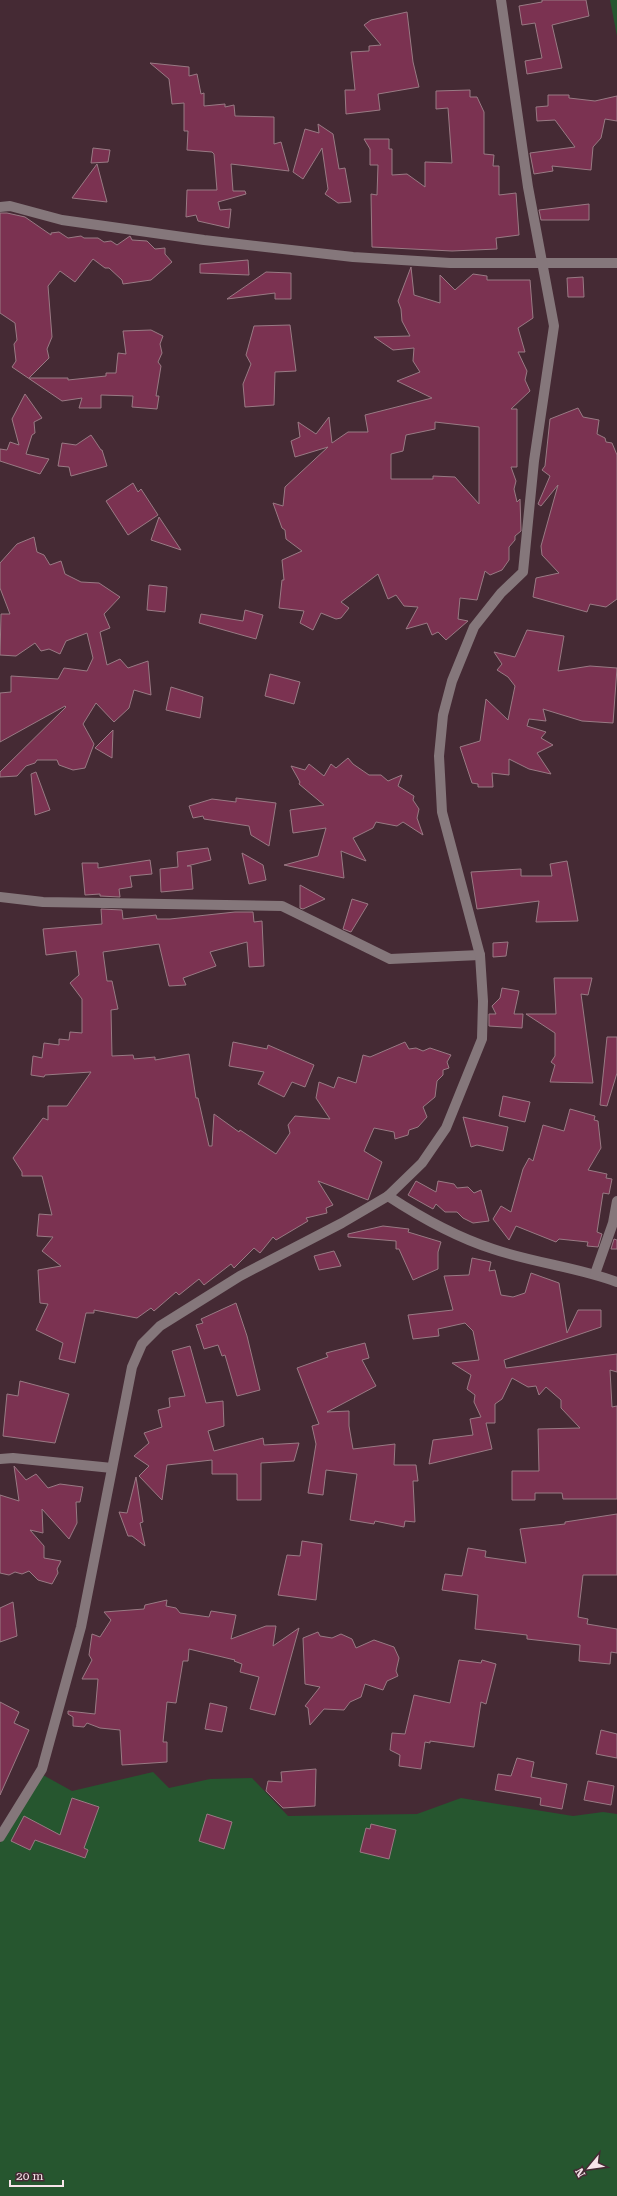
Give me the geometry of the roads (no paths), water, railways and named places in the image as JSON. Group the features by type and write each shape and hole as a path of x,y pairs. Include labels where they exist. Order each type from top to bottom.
{"street":[{"path":"0,1837 42,1769 81,1627 132,1367 142,1344 160,1326 240,1276 342,1223 388,1196 422,1162 446,1128 482,1039 484,1001 480,955 442,812 440,749 443,715 452,681 474,627 501,593 523,572 534,461 554,326 528,187 501,0"},
{"path":"0,207 10,206 62,220 257,248 353,257 450,263 617,263"},
{"path":"0,897 43,902 282,906 390,959 480,955"},
{"path":"388,1196 418,1216 494,1249 595,1274 617,1282"},
{"path":"595,1274 613,1223 617,1201"},
{"path":"0,1459 13,1458 112,1468"}]}
